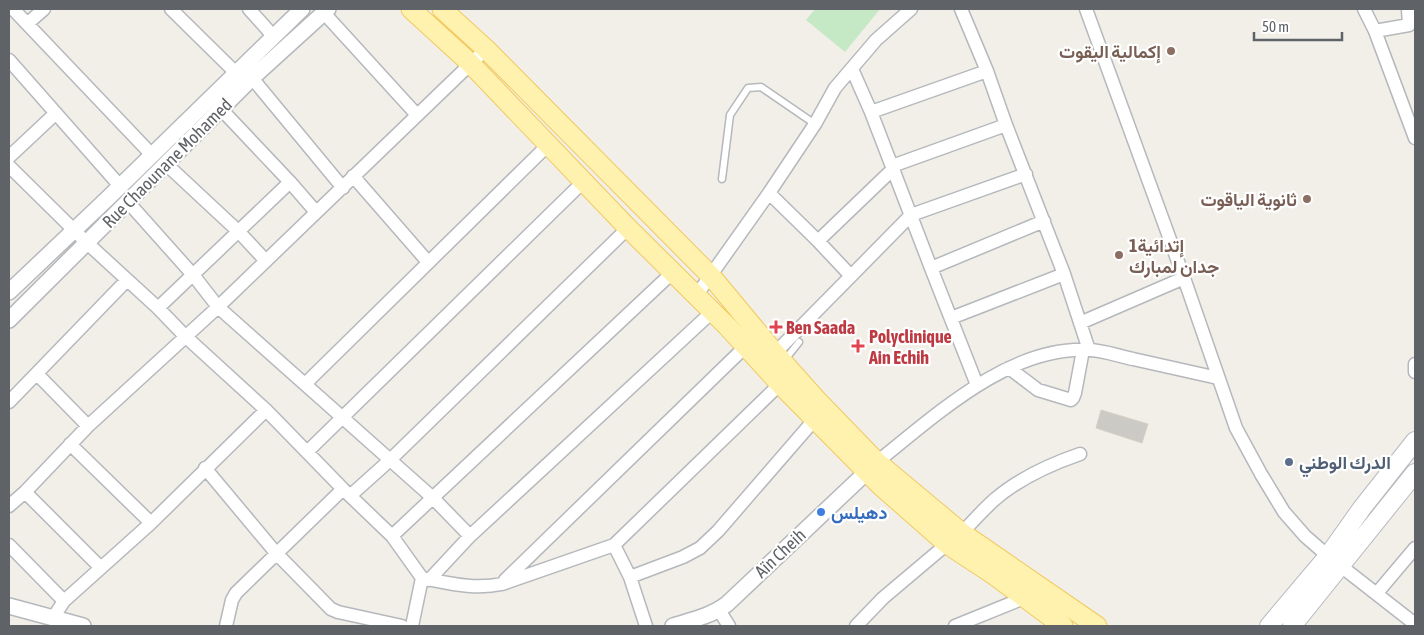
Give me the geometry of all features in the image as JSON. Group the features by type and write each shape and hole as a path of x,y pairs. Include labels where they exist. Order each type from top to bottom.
{"main road":[{"path":"411,9 470,63 549,144 583,182 815,419 994,575 1063,626"},
{"path":"442,9 486,49 711,276 872,467"},
{"path":"1292,626 1334,561 1362,508 1415,441"},
{"path":"1269,626 1334,561 1415,473"},
{"path":"954,539 1097,626"}],"street":[{"path":"13,9 152,155"},
{"path":"28,23 44,9"},
{"path":"170,9 236,73"},
{"path":"249,9 274,37"},
{"name":"Rue Chaounane Mohamed","path":"9,292 302,9"},
{"path":"696,296 769,193 815,124 835,88 876,40 911,9"},
{"path":"961,9 1064,274 1086,350 1074,398 1070,400 1038,390 1008,368"},
{"path":"1086,9 1184,278 1236,428 1270,489 1289,518 1305,536 1415,624"},
{"path":"1364,9 1375,31 1415,138"},
{"path":"1375,31 1412,24 1408,9"},
{"path":"326,11 417,115"},
{"name":"Rue Chaounane Mohamed","path":"9,320 252,78 326,11"},
{"path":"9,506 25,492 88,426 218,307 486,49"},
{"path":"9,60 120,186"},
{"path":"852,68 977,384"},
{"path":"871,112 987,72"},
{"path":"252,78 342,188"},
{"path":"221,109 316,212"},
{"path":"9,157 56,113"},
{"path":"818,241 893,168 1006,125"},
{"path":"305,384 549,144"},
{"path":"166,164 239,232 266,261"},
{"path":"9,166 86,242 266,410 392,536 425,579 465,586 502,584 614,545 780,384"},
{"path":"779,358 851,276 911,215 1026,174"},
{"path":"353,176 428,262"},
{"path":"158,308 194,276 290,182"},
{"path":"307,452 583,182"},
{"path":"769,193 851,276"},
{"path":"128,202 194,276 218,307 434,498 470,536"},
{"path":"931,268 1044,221"},
{"path":"226,626 232,600 236,593 276,553 347,492 390,460 628,228"},
{"path":"392,536 672,273"},
{"path":"951,318 1064,274"},
{"path":"1080,324 1184,278"},
{"path":"9,402 127,280"},
{"path":"412,626 425,579 712,312"},
{"path":"502,584 746,347"},
{"path":"872,467 977,384 1008,368 1066,350 1086,350 1218,378"},
{"path":"1415,364 1415,372"},
{"path":"37,374 88,426"},
{"path":"53,618 64,601 151,523 266,410"},
{"path":"630,577 683,558 700,548 718,531 815,419"},
{"path":"70,444 151,523"},
{"path":"856,626 883,598 954,539 1007,490 1028,477 1080,454"},
{"name":"Aïn Cheih","path":"719,610 872,467"},
{"path":"205,468 276,553 331,609 402,626"},
{"path":"25,492 100,568"},
{"path":"9,545 64,601"},
{"path":"614,545 630,577 646,626"},
{"path":"1376,593 1415,548"},
{"path":"955,626 1024,598"},
{"path":"9,606 84,626"},
{"path":"673,626 719,610 729,625"}],"lane":[{"path":"722,179 730,114 748,88 761,87 815,124"},
{"path":"779,358 799,342"}],"green space":[{"path":"815,9 880,9 845,52 806,20"}],"building":[{"path":"1101,410 1148,424 1142,443 1096,428"}],"place":[{"name":"إكمالية اليقوت","path":"1171,51"},
{"name":"ثانوية الياقوت","path":"1307,199"},
{"name":"1إتدائية جدان لمبارك","path":"1119,255"},
{"name":"Ben Saada","path":"776,327"},
{"name":"Polyclinique Ain Echih","path":"858,346"},
{"name":"الدرك الوطني","path":"1289,462"},
{"name":"دهيلس","path":"821,512"}]}
